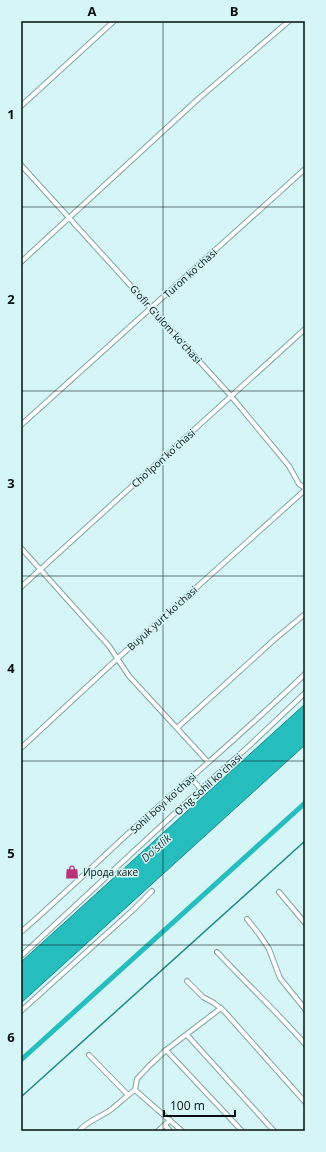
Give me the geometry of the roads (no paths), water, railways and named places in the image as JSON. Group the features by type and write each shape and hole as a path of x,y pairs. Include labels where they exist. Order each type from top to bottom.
{"street":[{"path":"21,106 114,21"},
{"path":"21,262 197,100 289,21"},
{"name":"G'ofir G'ulom ko'chasi","path":"21,165 231,396 289,466 299,484 305,489"},
{"name":"Turon ko'chasi","path":"21,425 305,169"},
{"name":"Cho'lpon ko'chasi","path":"21,587 305,329"},
{"name":"Buyuk yurt ko'chasi","path":"21,748 305,489"},
{"path":"21,548 110,646 129,676 208,762"},
{"path":"177,728 275,639 305,614"},
{"name":"Sohil boyi ko'chasi","path":"21,932 67,892 132,830 305,674"},
{"name":"O'ng Sohil ko'chasi","path":"21,956 305,693"},
{"path":"191,778 201,789"},
{"path":"21,1011 152,891"},
{"path":"278,892 305,923"},
{"path":"247,919 269,949 280,978 305,1008"},
{"path":"217,952 305,1044"},
{"path":"187,981 203,997 220,1008 305,1102"},
{"path":"79,1131 84,1125 113,1109 128,1094 135,1090 137,1080 166,1050 220,1008"},
{"path":"187,1035 274,1131"},
{"path":"166,1050 242,1131"},
{"path":"90,1056 128,1094"},
{"path":"135,1090 182,1131"},
{"path":"158,1131 170,1120"},
{"path":"164,1125 170,1131"}],"water":[{"name":"Do'stlik","path":"305,704 305,745 21,1003 21,962"}],"waterway":[{"path":"21,1060 305,803"},
{"path":"21,1097 305,841"}],"place":[{"name":"Ирода каке","path":"72,872"}]}
